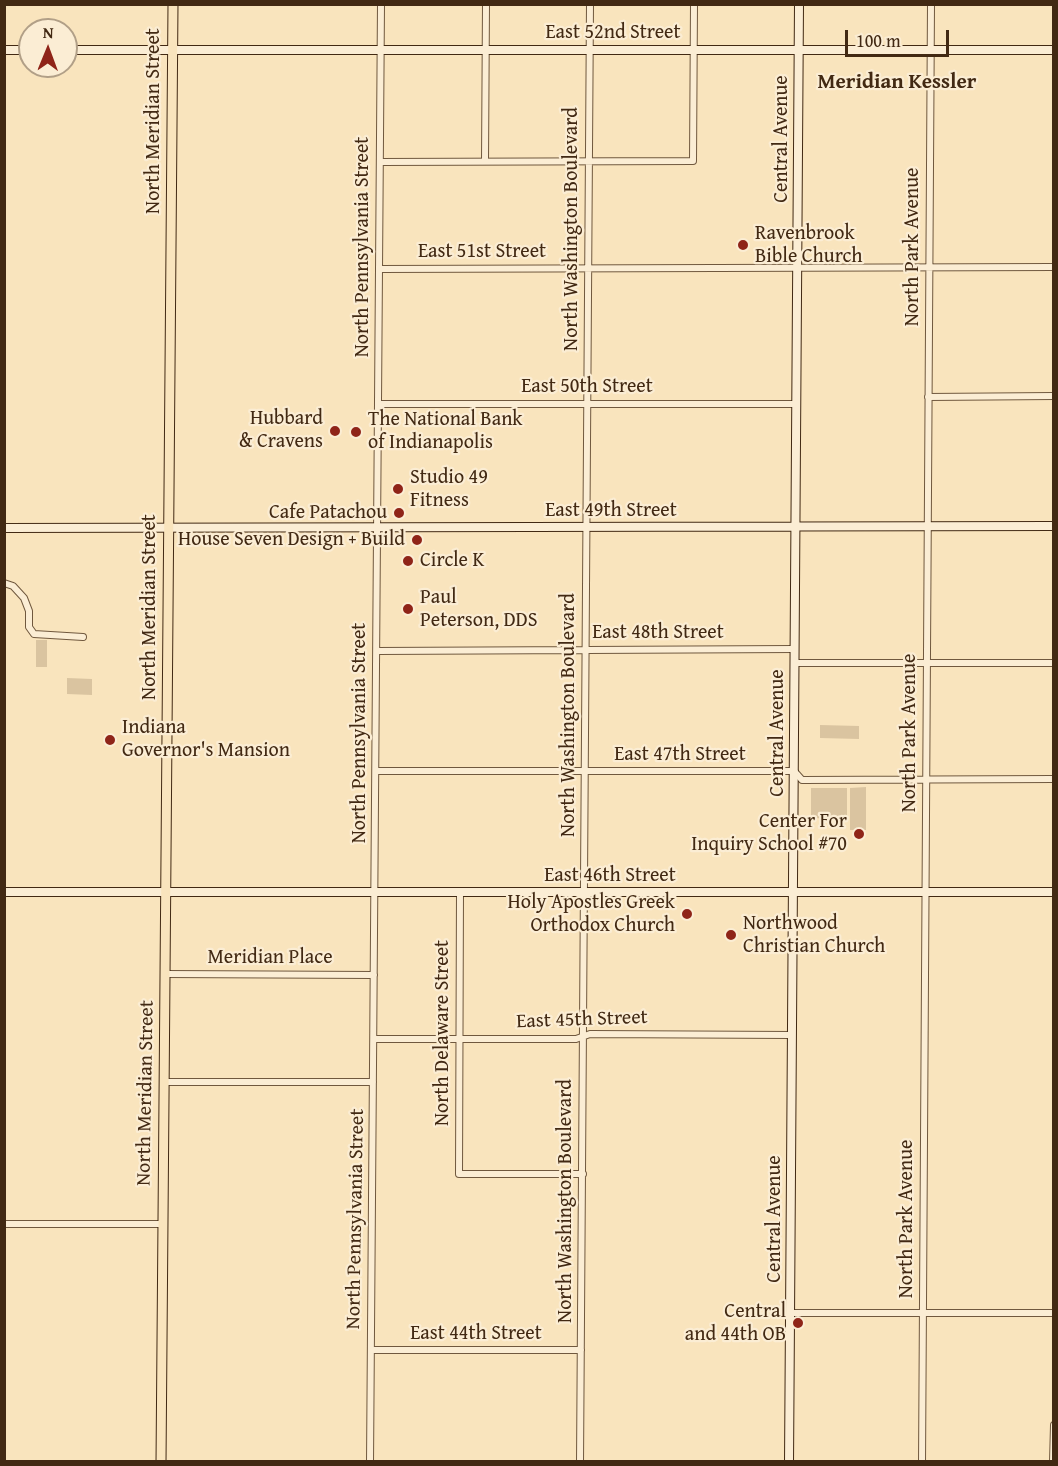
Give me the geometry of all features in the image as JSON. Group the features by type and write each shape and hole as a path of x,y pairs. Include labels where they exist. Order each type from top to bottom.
{"main road":[{"name":"North Meridian Street","path":"161,1461 173,4"},
{"name":"Central Avenue","path":"789,1461 799,4"},
{"name":"East 52nd Street","path":"78,50 1053,50"},
{"name":"East 49th Street","path":"4,528 1053,526"},
{"name":"East 46th Street","path":"4,892 1053,892"}],"street":[{"name":"North Pennsylvania Street","path":"370,1461 381,4"},
{"path":"485,161 486,4"},
{"name":"North Washington Boulevard","path":"580,1461 590,4"},
{"path":"380,162 693,161 694,4"},
{"name":"North Park Avenue","path":"921,1461 931,4"},
{"name":"East 51st Street","path":"379,269 1053,267"},
{"path":"928,396 1053,396"},
{"name":"East 50th Street","path":"378,404 796,404"},
{"path":"4,583 16,588 26,601 29,627 34,634 83,637"},
{"name":"East 48th Street","path":"377,651 795,650"},
{"path":"795,663 1053,663"},
{"name":"East 47th Street","path":"376,771 794,771 802,780 1053,778"},
{"name":"North Delaware Street","path":"460,892 459,1174 583,1174"},
{"name":"Meridian Place","path":"165,974 374,975"},
{"name":"East 45th Street","path":"374,1039 576,1039 590,1034 792,1035"},
{"path":"164,1082 373,1082"},
{"path":"4,1224 163,1224"},
{"path":"791,1313 1053,1313"},
{"name":"East 44th Street","path":"371,1350 581,1350"},
{"path":"1053,1425 1053,1461"}],"shaded area":[{"path":"36,640 47,640 47,667 36,667"},
{"path":"67,678 92,679 92,695 67,694"},
{"path":"820,725 859,726 859,739 820,738"},
{"path":"866,787 866,830 850,830 850,788"},
{"path":"811,788 847,788 847,819 811,818"}],"place":[{"name":"Ravenbrook Bible Church","path":"743,245"},
{"name":"Hubbard & Cravens","path":"335,431"},
{"name":"The National Bank of Indianapolis","path":"356,432"},
{"name":"Studio 49 Fitness","path":"398,489"},
{"name":"Cafe Patachou","path":"399,513"},
{"name":"House Seven Design + Build","path":"417,540"},
{"name":"Circle K","path":"408,561"},
{"name":"Paul Peterson, DDS","path":"408,609"},
{"name":"Indiana Governor's Mansion","path":"110,740"},
{"name":"Center For Inquiry School #70","path":"859,834"},
{"name":"Holy Apostles Greek Orthodox Church","path":"687,914"},
{"name":"Northwood Christian Church","path":"731,935"},
{"name":"Central and 44th OB","path":"798,1323"}],"district":[{"name":"Meridian Kessler","path":"897,83"}]}
